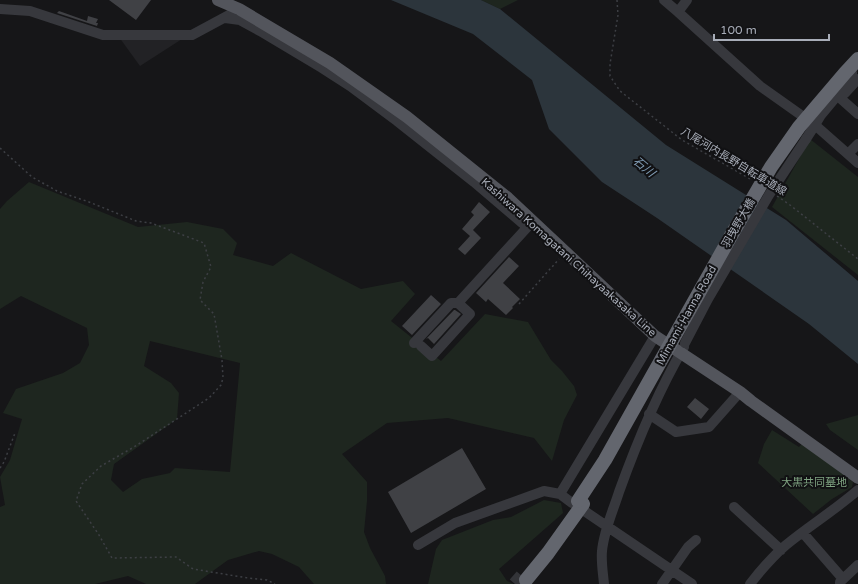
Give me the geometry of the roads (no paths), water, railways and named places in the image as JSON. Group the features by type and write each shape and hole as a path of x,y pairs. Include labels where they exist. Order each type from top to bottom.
{"highway":[{"name":"Mimami-Hanna Road","path":"524,578 548,553 579,505 771,167 799,127 858,60"},
{"name":"Mimami-Hanna Road","path":"579,505 612,463 644,401 777,168 803,130 858,65"}],"main road":[{"name":"Kashiwara Komagatani Chihayaakasaka Line","path":"218,0 239,9 330,63 407,117 508,198 655,336 683,348 758,406 858,478"}],"street":[{"path":"664,0 760,86 815,126 858,163"},
{"path":"678,12 687,0"},
{"path":"0,9 30,11 103,35 192,35 239,9"},
{"path":"225,18 240,20 277,40 350,86 474,182 522,223 531,219"},
{"path":"815,126 821,115 841,90 858,65"},
{"path":"815,126 858,79"},
{"path":"840,98 858,114"},
{"name":"羽曳野大橋","path":"604,584 602,550 607,527 649,414 708,299 769,194 815,126"},
{"path":"848,154 858,144"},
{"path":"458,303 470,314 432,356 417,345 451,303 458,303 531,219"},
{"path":"560,494 655,336"},
{"path":"649,414 676,432 709,427 740,392"},
{"path":"750,584 781,550 802,532 858,490"},
{"path":"418,546 455,523 544,491 560,494 579,505 607,527 692,584"},
{"path":"734,507 781,550"},
{"path":"802,532 841,581 858,565"},
{"path":"662,584 688,547 696,540"}],"water":[{"name":"石川","path":"391,0 481,0 500,9 666,145 786,220 858,281 858,364 809,324 657,218 602,182 549,129 532,80 473,34"}],"tunnel":[{"path":"515,584 522,576"}],"park label":[{"name":"大黒共同墓地","path":"814,482"}]}
